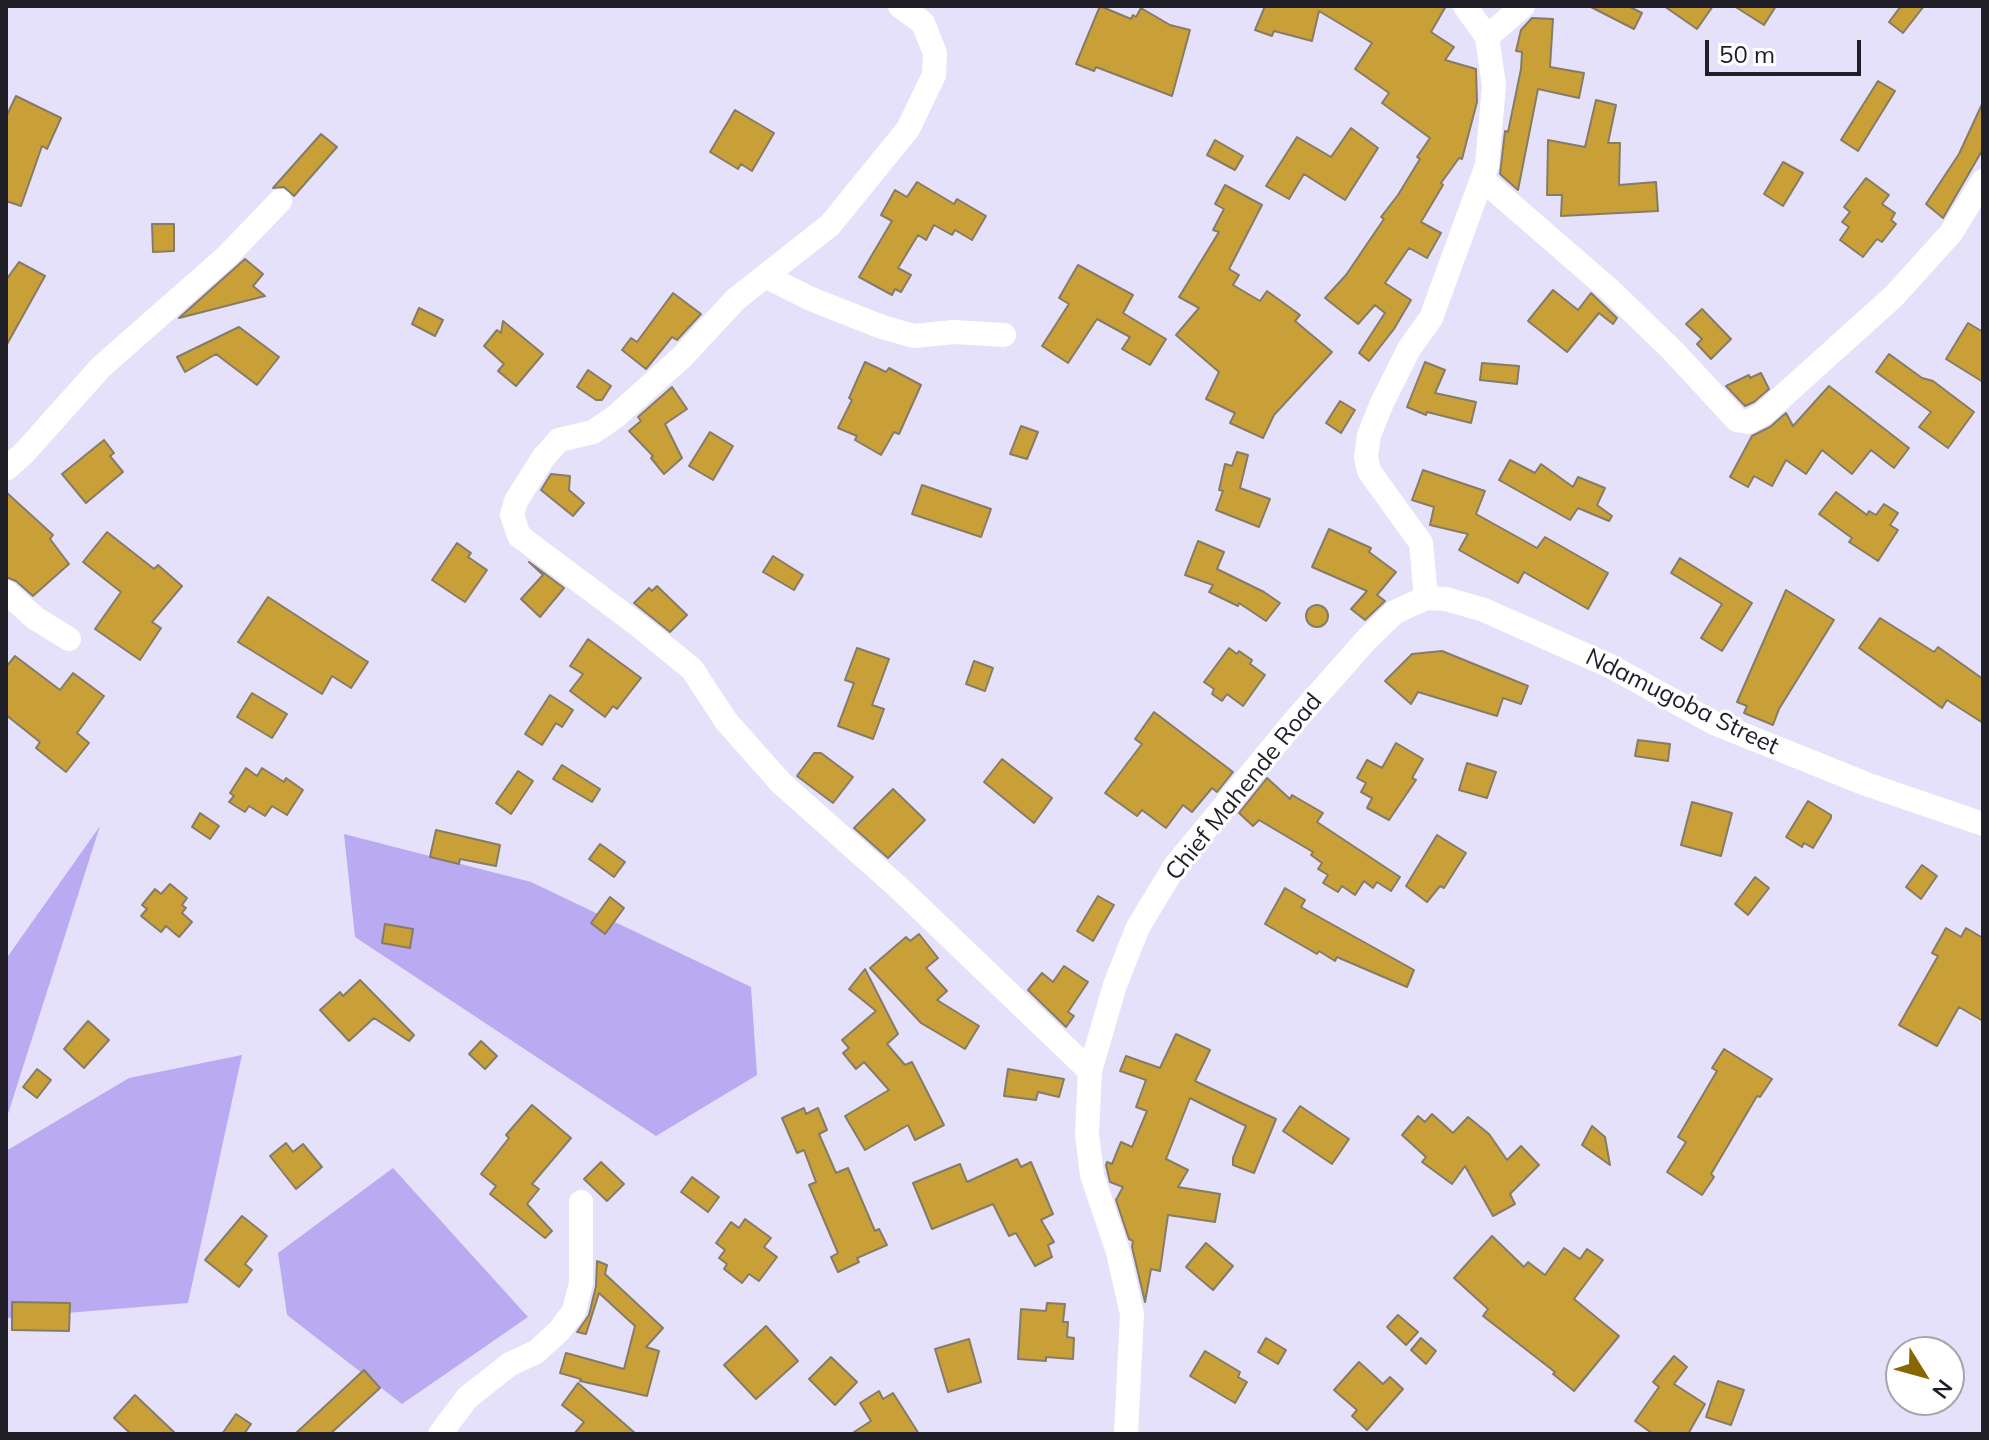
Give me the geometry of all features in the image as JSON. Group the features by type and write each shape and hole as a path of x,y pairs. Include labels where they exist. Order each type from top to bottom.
{"street":[{"path":"900,6 923,23 935,53 934,75 908,129 892,150 830,225 736,299 682,357 615,417 593,432 559,440 543,458 516,501 512,515 519,536 692,669 726,721 781,783 899,888 1090,1071"},
{"path":"1426,598 1421,543 1369,471 1366,457 1382,403 1409,349 1431,318 1487,165 1494,85 1487,37 1465,6"},
{"path":"1487,37 1523,6"},
{"path":"1483,180 1611,291 1673,351 1737,420 1748,422 1763,414 1894,296 1951,233 1983,181"},
{"path":"6,469 101,367 226,257 280,201"},
{"path":"767,277 811,299 914,336 954,332 1004,335"},
{"path":"6,592 35,618 69,639"},
{"name":"Ndamugoba Street","path":"1426,598 1446,599 1484,610 1610,666 1714,723 1866,784 1983,824"},
{"name":"Chief Mahende Road","path":"1126,1434 1132,1314 1118,1252 1092,1175 1087,1134 1090,1071 1115,985 1138,927 1175,866 1246,777 1368,638 1395,612 1426,598"},
{"path":"440,1434 467,1398 510,1364 536,1352 559,1331 574,1311 581,1283 581,1202"}],"shaded area":[{"path":"100,826 6,1120 6,959"},
{"path":"344,834 531,882 751,987 757,1075 656,1136 355,937"},
{"path":"242,1055 188,1303 6,1318 6,1151 129,1078"},
{"path":"393,1168 528,1317 402,1404 287,1315 278,1253"}],"building":[{"path":"1100,6 1131,19 1141,8 1170,25 1190,30 1172,96 1096,67 1094,71 1076,64"},
{"path":"1265,6 1446,6 1431,32 1454,47 1445,60 1476,69 1477,102 1462,159 1459,158 1441,183 1443,185 1421,222 1441,233 1427,258 1409,248 1385,283 1411,300 1394,329 1369,361 1359,353 1385,313 1375,305 1358,324 1325,298 1346,275 1384,219 1381,217 1398,195 1430,138 1382,103 1389,93 1355,69 1372,43 1319,11 1312,41 1274,31 1272,36 1255,30"},
{"path":"1589,6 1628,6 1642,13 1634,29"},
{"path":"1664,6 1713,6 1697,29"},
{"path":"1734,6 1776,6 1764,25"},
{"path":"1901,6 1924,6 1903,33 1889,22"},
{"path":"1532,18 1553,19 1550,67 1584,73 1579,98 1538,89 1518,190 1500,174 1505,131 1508,132 1521,69 1522,52 1516,51 1521,30"},
{"path":"1878,81 1895,91 1858,151 1841,140"},
{"path":"16,96 61,118 47,149 42,146 21,206 6,201 6,117"},
{"path":"1596,100 1616,105 1608,143 1620,143 1619,185 1656,182 1658,211 1561,216 1562,195 1547,195 1548,140 1585,147"},
{"path":"1983,102 1983,149 1943,218 1926,204 1959,154"},
{"path":"735,110 774,133 752,171 741,164 738,169 710,152"},
{"path":"1351,128 1378,148 1345,200 1304,174 1289,199 1266,186 1297,137 1331,157"},
{"path":"321,134 337,147 294,196 284,187 273,188"},
{"path":"1215,140 1243,156 1235,170 1207,155"},
{"path":"1783,162 1803,173 1783,206 1764,194"},
{"path":"1866,178 1889,195 1882,204 1895,213 1891,220 1896,224 1882,242 1877,239 1863,257 1840,240 1849,227 1842,222 1850,212 1844,207"},
{"path":"917,182 954,204 957,199 986,216 972,240 955,230 952,235 934,225 926,240 918,235 898,268 911,275 901,292 895,289 892,295 859,277 892,221 881,215 895,190 907,197"},
{"path":"1225,185 1262,205 1229,269 1239,275 1233,285 1260,301 1267,291 1300,315 1295,321 1332,352 1274,415 1263,438 1230,423 1235,413 1206,399 1219,372 1176,335 1199,308 1179,297 1219,232 1213,230 1224,209 1215,204"},
{"path":"152,224 174,224 174,251 153,252"},
{"path":"245,259 263,274 253,286 265,296 179,318"},
{"path":"19,262 45,276 6,346 6,280"},
{"path":"1078,265 1133,295 1123,313 1166,339 1150,365 1122,349 1130,337 1097,319 1068,363 1042,346 1069,304 1059,298"},
{"path":"1553,290 1578,310 1591,293 1617,318 1613,324 1599,313 1567,352 1528,321"},
{"path":"673,293 701,314 677,340 672,337 646,369 622,350 631,338 637,342"},
{"path":"419,308 443,320 435,336 412,324"},
{"path":"1702,309 1731,339 1711,359 1697,344 1702,339 1686,324"},
{"path":"503,321 543,354 516,386 498,371 504,364 484,346 497,330 501,333"},
{"path":"1968,323 1983,332 1983,382 1946,359"},
{"path":"239,327 279,357 257,385 216,354 185,372 177,357"},
{"path":"1889,354 1922,378 1933,381 1974,412 1948,448 1919,427 1931,412 1876,372"},
{"path":"865,362 886,372 889,368 921,385 899,434 894,432 881,455 855,440 857,436 838,428"},
{"path":"1425,362 1445,370 1435,393 1476,402 1471,423 1427,412 1426,415 1407,407"},
{"path":"1482,363 1519,366 1517,384 1480,380"},
{"path":"588,370 611,386 602,400 596,400 577,387"},
{"path":"1761,373 1769,389 1745,406 1726,386 1749,375 1750,378"},
{"path":"1829,386 1909,448 1894,468 1871,450 1852,474 1822,450 1806,474 1786,460 1772,486 1754,476 1748,487 1730,477 1752,436 1770,427 1786,413 1793,426"},
{"path":"672,387 687,409 665,424 682,458 664,474 651,458 653,456 629,431 641,421 638,417"},
{"path":"1340,401 1355,410 1341,433 1326,423"},
{"path":"1021,426 1038,432 1027,459 1010,454"},
{"path":"710,432 733,446 713,480 689,466"},
{"path":"104,440 114,453 110,456 123,472 86,503 62,474"},
{"path":"1237,452 1248,455 1240,488 1270,499 1259,527 1216,510 1223,491 1219,490 1225,464 1232,466"},
{"path":"1510,460 1535,473 1541,464 1573,487 1578,477 1605,488 1597,505 1612,516 1609,521 1578,508 1570,520 1499,480"},
{"path":"1423,470 1485,491 1476,514 1537,548 1545,537 1608,573 1588,609 1524,572 1518,583 1459,550 1468,534 1430,525 1434,507 1412,500"},
{"path":"551,474 570,476 569,490 584,503 573,516 541,490"},
{"path":"922,485 991,509 981,537 912,514"},
{"path":"6,492 53,535 50,539 69,564 33,596 16,581 6,577"},
{"path":"1836,492 1867,515 1869,511 1876,515 1884,504 1898,513 1890,525 1898,530 1878,561 1849,542 1852,538 1819,514"},
{"path":"1329,529 1371,548 1369,552 1396,572 1377,595 1385,601 1365,620 1351,609 1367,591 1312,567"},
{"path":"107,532 154,569 158,565 182,586 152,622 161,628 140,660 95,629 121,592 83,562"},
{"path":"1198,541 1224,552 1217,569 1280,603 1266,621 1239,603 1238,606 1209,592 1213,585 1185,575"},
{"path":"457,543 471,553 468,557 487,570 465,602 432,580"},
{"path":"773,556 803,575 794,590 763,572"},
{"path":"1680,558 1752,603 1722,651 1701,638 1722,604 1671,573"},
{"path":"529,562 564,588 540,617 521,599 543,575"},
{"path":"657,586 687,615 670,632 634,603 649,588 652,591"},
{"path":"1786,590 1834,620 1779,709 1773,725 1744,713 1747,706 1737,702"},
{"path":"268,597 368,662 351,688 332,676 322,694 238,642"},
{"path":"1317,605 1325,608 1328,616 1325,624 1317,627 1309,624 1306,616 1309,608"},
{"path":"1880,618 1934,652 1938,647 1983,679 1983,723 1947,700 1942,708 1859,648"},
{"path":"588,639 641,678 617,709 613,706 605,717 570,691 583,674 570,666"},
{"path":"857,648 889,659 872,705 884,709 873,739 838,726 854,683 845,680"},
{"path":"1229,648 1252,660 1250,664 1265,675 1243,706 1227,694 1222,701 1212,694 1214,689 1204,682"},
{"path":"1442,651 1528,686 1521,704 1503,698 1497,716 1418,692 1411,704 1385,681 1412,654"},
{"path":"15,656 60,690 73,673 104,696 77,733 89,743 66,772 36,748 40,742 6,715 6,667"},
{"path":"974,661 993,668 985,691 966,684"},
{"path":"252,693 287,714 272,738 237,717"},
{"path":"550,695 573,710 562,727 556,723 542,745 525,734"},
{"path":"1154,712 1233,772 1217,792 1212,788 1192,812 1183,805 1166,828 1142,810 1137,816 1105,793 1142,744 1135,739"},
{"path":"1638,740 1670,744 1668,761 1635,756"},
{"path":"1396,743 1423,759 1412,778 1416,780 1389,820 1367,808 1372,798 1361,792 1366,783 1357,778 1367,760 1382,768"},
{"path":"814,753 821,753 853,777 833,803 797,776"},
{"path":"1002,759 1052,798 1034,823 984,782"},
{"path":"1467,763 1496,772 1487,798 1459,790"},
{"path":"562,765 600,789 592,802 553,779"},
{"path":"246,768 257,776 262,768 284,782 286,778 303,790 287,815 272,806 265,816 249,806 245,812 229,802 234,796 230,793"},
{"path":"518,771 533,781 511,814 496,803"},
{"path":"1267,778 1290,799 1292,795 1323,813 1317,822 1400,877 1391,891 1377,882 1373,888 1364,881 1355,895 1342,886 1338,892 1323,883 1328,875 1318,869 1322,863 1311,855 1313,852 1259,820 1253,826 1239,813"},
{"path":"893,789 925,820 888,858 854,828"},
{"path":"1808,801 1831,815 1813,848 1804,843 1802,847 1786,837"},
{"path":"1692,802 1732,813 1721,856 1681,845"},
{"path":"200,813 219,826 210,839 192,827"},
{"path":"436,830 500,845 496,866 460,859 459,864 430,857"},
{"path":"1437,835 1466,853 1444,888 1440,886 1427,902 1406,886"},
{"path":"600,844 625,862 614,877 589,859"},
{"path":"1922,865 1937,876 1921,899 1906,887"},
{"path":"1755,877 1769,888 1748,915 1735,904"},
{"path":"170,884 187,898 182,905 186,908 182,913 192,922 179,937 166,926 161,932 141,916 147,909 142,905 155,889 161,894"},
{"path":"1285,888 1305,900 1301,907 1414,970 1407,987 1337,957 1335,961 1319,951 1317,954 1265,924"},
{"path":"1098,896 1114,905 1093,941 1077,931"},
{"path":"610,897 624,908 605,934 591,923"},
{"path":"385,924 413,929 410,948 382,943"},
{"path":"1946,928 1961,937 1966,928 1983,938 1983,1021 1959,1007 1937,1046 1899,1025 1938,956 1932,953"},
{"path":"919,934 938,958 926,968 947,991 937,1000 979,1026 965,1049 921,1023 870,968 906,937 910,941"},
{"path":"1064,966 1088,982 1068,1012 1074,1016 1066,1027 1028,990 1042,973 1053,982"},
{"path":"865,969 898,1034 887,1044 905,1065 912,1062 944,1125 915,1140 908,1125 865,1150 845,1116 889,1090 864,1062 856,1069 843,1053 849,1048 842,1040 876,1011 849,989"},
{"path":"360,980 414,1035 409,1041 374,1018 349,1041 320,1010 340,992 343,996"},
{"path":"88,1021 109,1040 84,1068 64,1049"},
{"path":"1176,1034 1210,1050 1195,1081 1276,1119 1254,1173 1233,1165 1246,1126 1190,1098 1166,1159 1188,1170 1178,1187 1220,1194 1215,1222 1168,1215 1160,1271 1151,1269 1145,1302 1133,1241 1129,1239 1116,1200 1123,1187 1110,1182 1106,1165 1107,1162 1112,1164 1121,1142 1132,1147 1147,1111 1136,1107 1146,1080 1120,1071 1126,1056 1160,1068"},
{"path":"481,1041 497,1056 485,1069 469,1054"},
{"path":"1724,1049 1772,1079 1760,1097 1757,1096 1702,1195 1667,1172 1686,1142 1678,1137 1717,1071 1712,1068"},
{"path":"37,1069 51,1080 37,1098 23,1087"},
{"path":"1008,1069 1064,1079 1059,1097 1038,1092 1036,1100 1004,1096"},
{"path":"532,1105 571,1138 532,1184 539,1189 527,1204 552,1231 545,1238 490,1194 496,1186 481,1174 509,1138 506,1135"},
{"path":"1300,1106 1349,1139 1332,1164 1283,1131"},
{"path":"804,1108 806,1114 818,1108 827,1130 819,1134 836,1173 848,1168 875,1231 879,1229 887,1245 857,1258 859,1262 838,1272 831,1257 838,1253 809,1185 816,1182 804,1150 797,1153 782,1118"},
{"path":"1432,1114 1453,1133 1468,1117 1489,1134 1507,1160 1521,1146 1539,1165 1510,1194 1515,1204 1493,1216 1465,1166 1452,1184 1422,1162 1426,1157 1402,1135 1418,1116 1425,1122"},
{"path":"1592,1126 1605,1137 1610,1165 1582,1145"},
{"path":"286,1143 293,1152 303,1144 322,1167 296,1189 270,1156"},
{"path":"1017,1159 1021,1167 1031,1162 1053,1214 1041,1220 1054,1242 1048,1245 1052,1257 1035,1266 1016,1233 1009,1236 993,1204 932,1229 913,1183 960,1164 967,1182"},
{"path":"601,1162 624,1184 607,1201 584,1179"},
{"path":"692,1177 719,1197 708,1212 681,1192"},
{"path":"242,1216 267,1236 245,1264 252,1270 239,1287 205,1260"},
{"path":"745,1219 771,1238 764,1247 777,1257 759,1281 749,1274 742,1283 724,1269 727,1264 719,1258 725,1250 716,1243 731,1222 739,1228"},
{"path":"1492,1236 1524,1267 1528,1262 1545,1275 1564,1248 1580,1259 1587,1249 1603,1260 1574,1299 1619,1336 1574,1391 1553,1374 1555,1372 1483,1316 1488,1309 1454,1278"},
{"path":"1206,1243 1233,1266 1213,1290 1186,1267"},
{"path":"597,1261 607,1265 605,1274 663,1328 646,1347 659,1351 647,1396 580,1381 560,1373 566,1353 624,1369 635,1326 599,1293 586,1334 577,1332 589,1315 596,1286"},
{"path":"12,1302 70,1303 69,1331 12,1330"},
{"path":"1047,1303 1065,1304 1063,1322 1068,1322 1067,1337 1074,1338 1073,1359 1018,1359 1021,1309 1046,1311"},
{"path":"1398,1315 1418,1332 1406,1345 1387,1327"},
{"path":"766,1326 798,1361 756,1399 724,1365"},
{"path":"1266,1338 1286,1350 1278,1364 1258,1352"},
{"path":"1421,1338 1436,1351 1426,1364 1411,1350"},
{"path":"969,1339 981,1382 948,1392 935,1349"},
{"path":"1205,1351 1240,1372 1238,1377 1247,1382 1235,1403 1190,1376"},
{"path":"1674,1356 1687,1367 1674,1384 1705,1404 1688,1434 1653,1434 1635,1421 1659,1387 1653,1382"},
{"path":"831,1357 857,1382 835,1405 809,1379"},
{"path":"1359,1362 1383,1384 1390,1377 1403,1389 1367,1430 1352,1416 1357,1410 1334,1390"},
{"path":"364,1370 380,1388 330,1434 295,1434"},
{"path":"1718,1381 1744,1390 1731,1425 1706,1417"},
{"path":"578,1383 636,1434 574,1434 584,1422 562,1405"},
{"path":"879,1391 883,1399 893,1393 919,1434 851,1434 871,1421 860,1403"},
{"path":"135,1395 176,1434 131,1434 114,1418"},
{"path":"236,1414 251,1424 244,1434 222,1434"}]}
